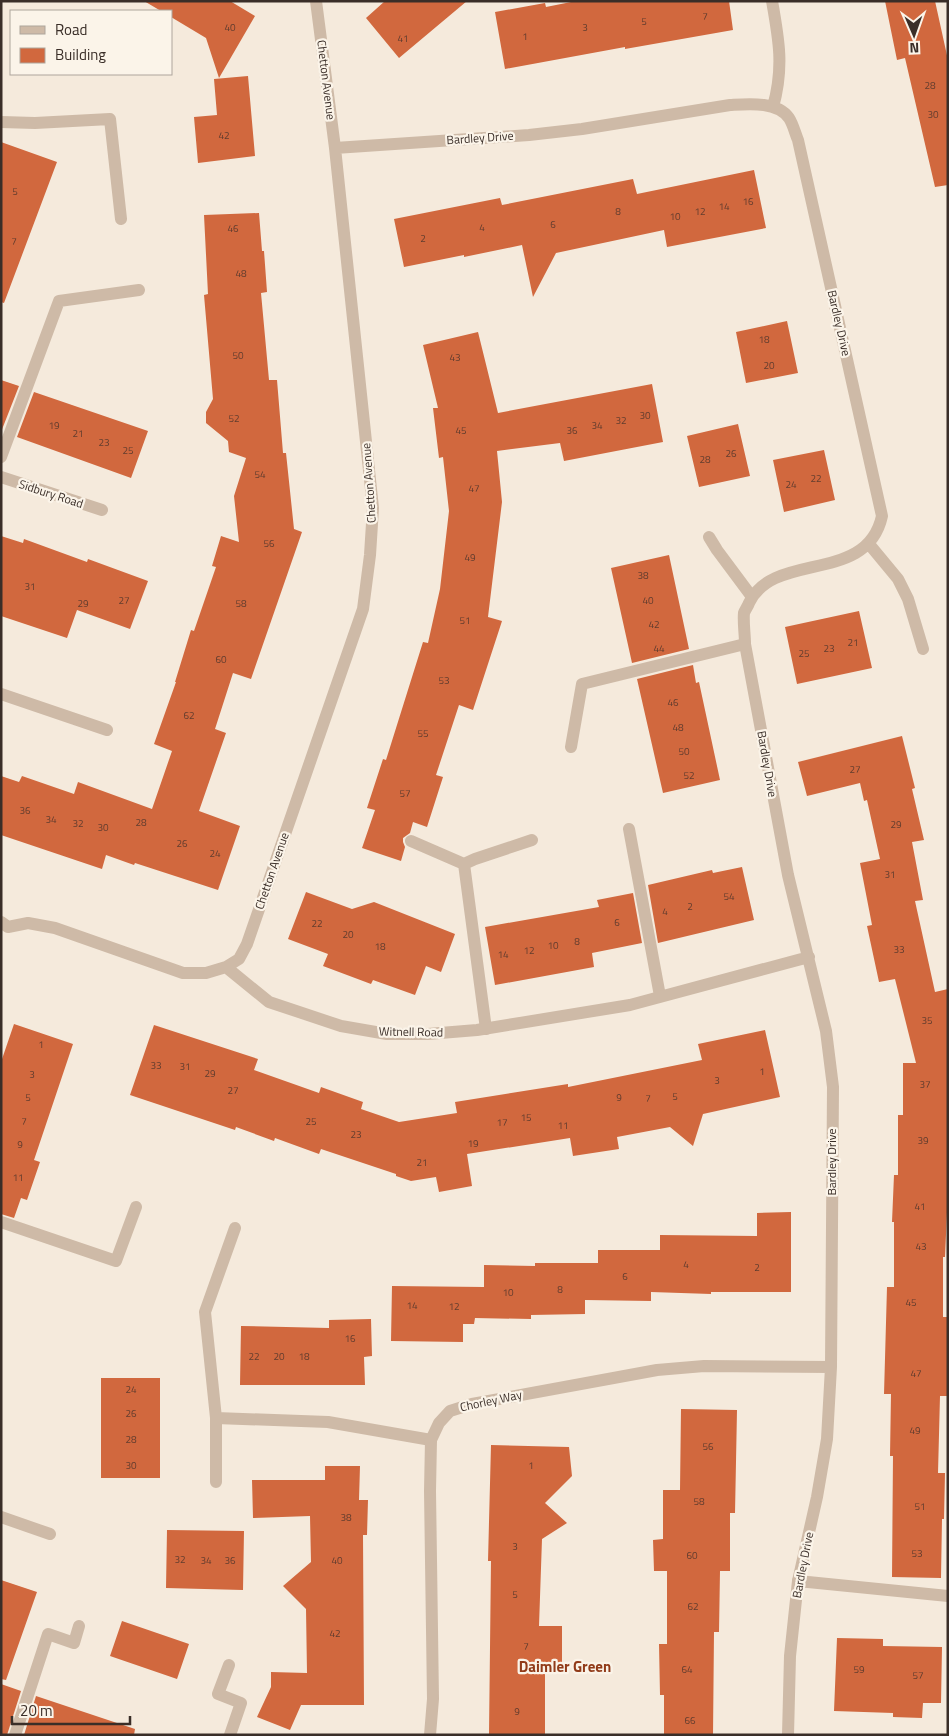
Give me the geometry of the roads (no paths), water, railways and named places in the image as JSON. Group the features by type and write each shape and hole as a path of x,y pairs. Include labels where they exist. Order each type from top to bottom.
{"street":[{"name":"Chetton Avenue","path":"226,967 239,959 247,944 363,609 369,564 373,508 335,148 316,1"},
{"path":"772,1 780,48 778,89 773,107"},
{"name":"Bardley Drive","path":"335,148 538,134 582,129 730,105 751,104 773,107 789,118 798,140 882,516 879,529 868,544 848,558 776,577 762,586 752,597 744,613 745,644 788,875 826,1031 833,1087 831,1367 827,1439 817,1497 798,1581 790,1656 788,1735"},
{"path":"1,122 35,124 110,119 121,219"},
{"path":"1,457 59,301 139,290"},
{"name":"Sidbury Road","path":"1,477 102,510"},
{"path":"709,537 752,597"},
{"path":"868,544 882,558 901,585 908,599 924,649"},
{"path":"571,747 582,684 745,644"},
{"path":"1,694 107,730"},
{"path":"629,829 660,996"},
{"path":"411,841 464,864 532,840"},
{"path":"464,864 486,1029"},
{"path":"3,928 28,923 55,928 183,972 206,973 226,967"},
{"name":"Witnell Road","path":"226,967 269,1002 341,1026 387,1034 428,1034 486,1029 630,1005 809,957"},
{"path":"1,1222 116,1260 136,1207"},
{"path":"216,1482 216,1418 204,1312 235,1228"},
{"name":"Chorley Way","path":"430,1735 433,1700 431,1440 439,1423 450,1411 472,1404 657,1370 704,1366 831,1367"},
{"path":"216,1418 328,1422 431,1440"},
{"path":"1,1517 50,1534"},
{"path":"798,1581 948,1596"},
{"path":"15,1735 48,1634 74,1643 79,1626"},
{"path":"229,1665 218,1694 241,1703 230,1735"}],"district":[{"name":"Daimler Green","path":"565,1667"}]}
